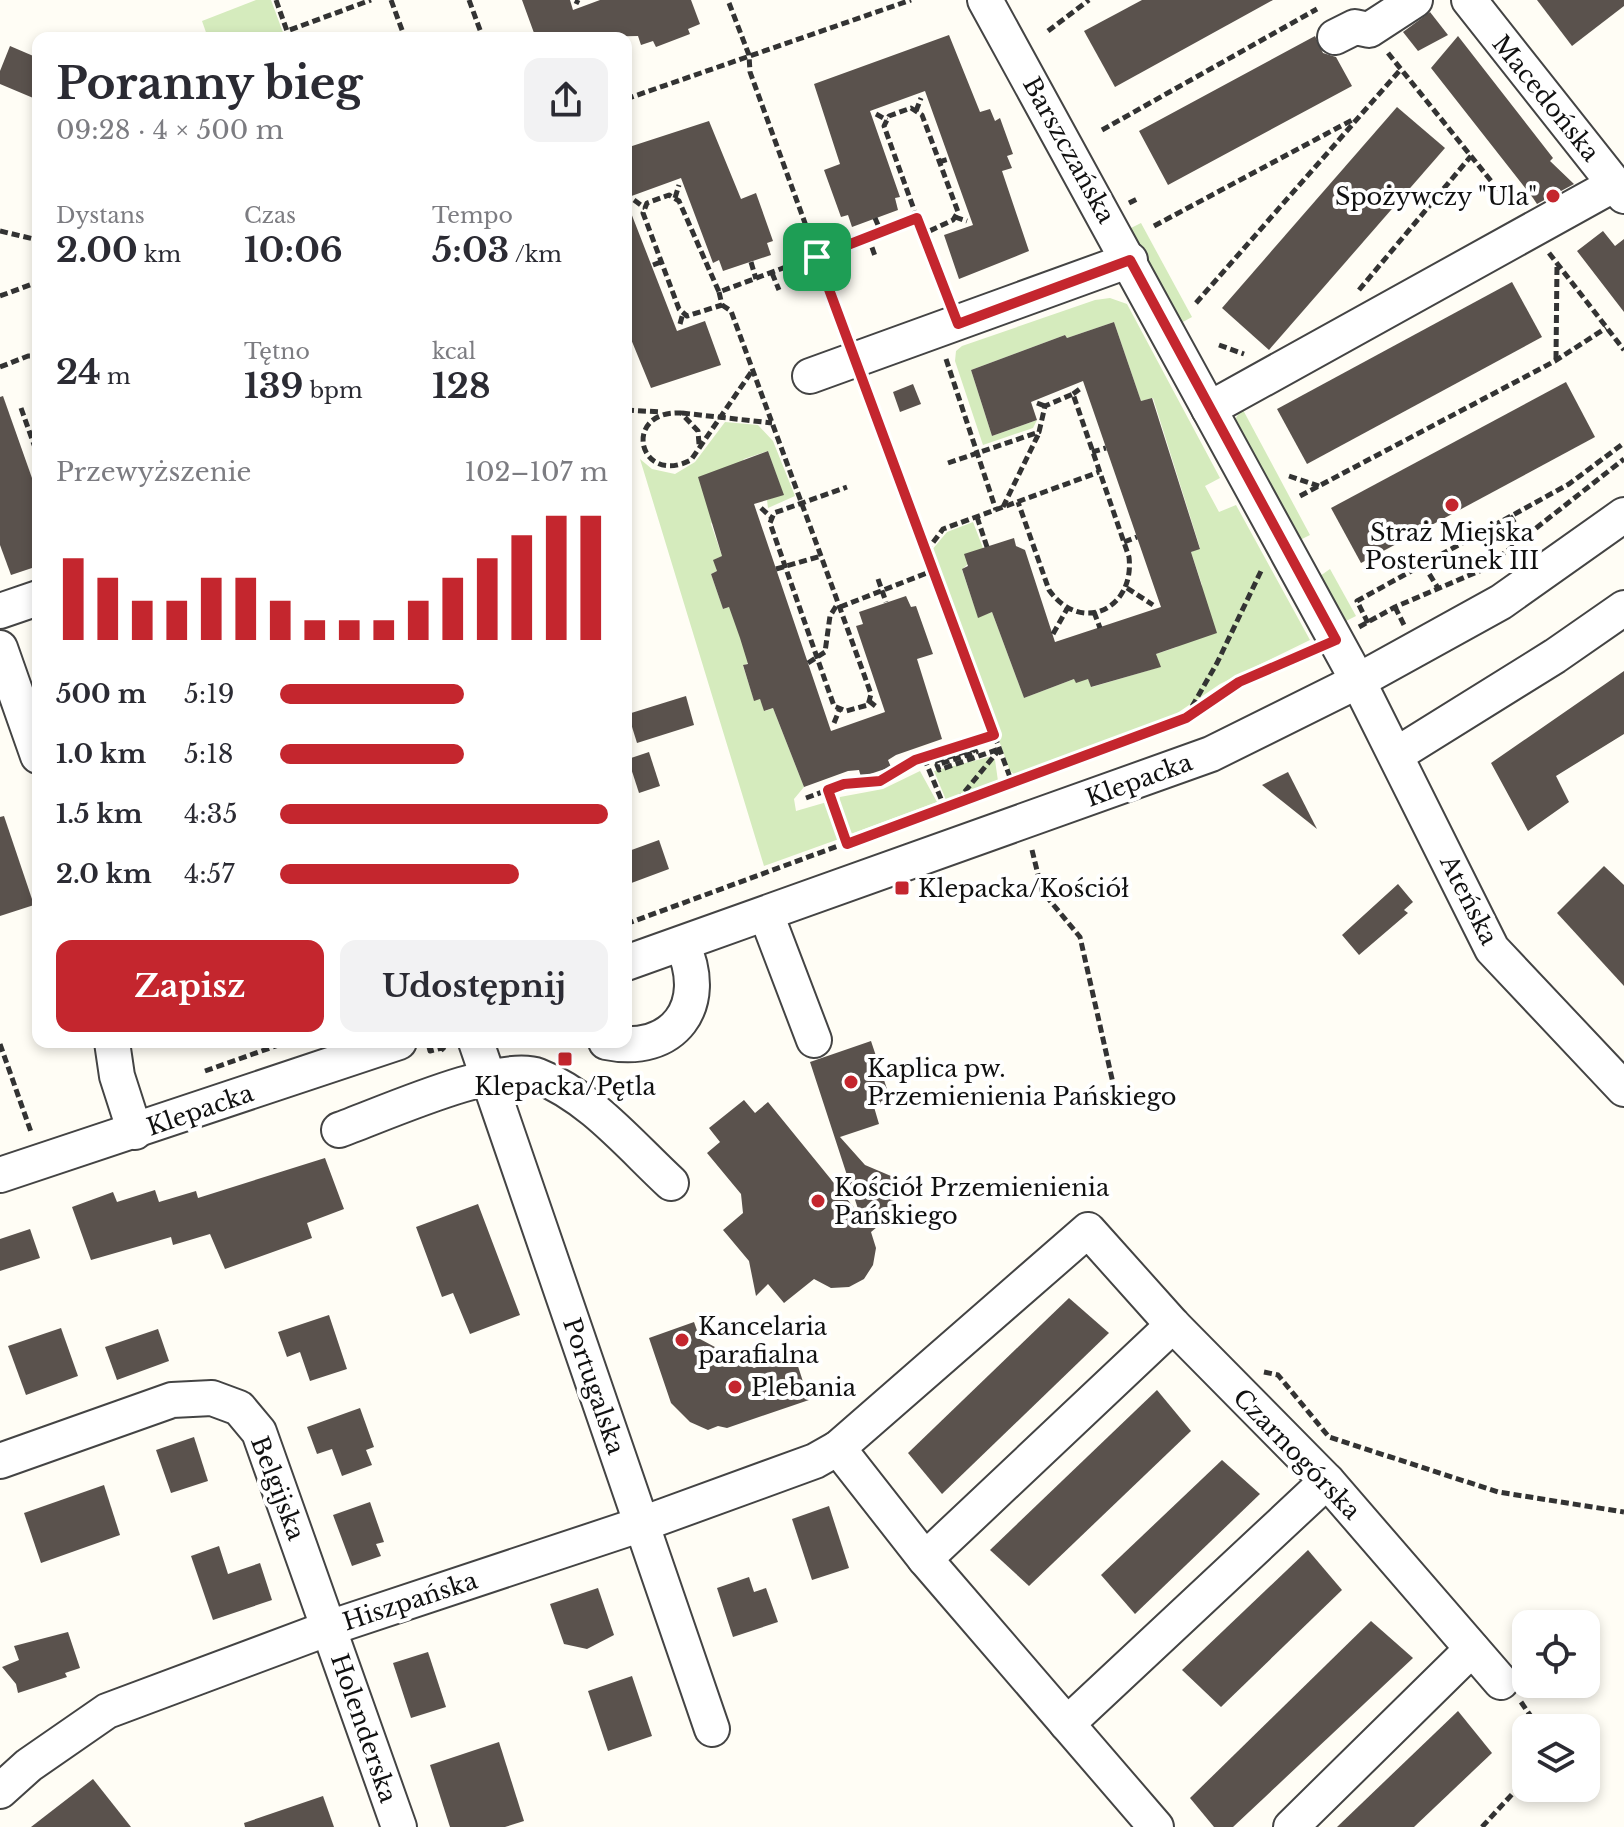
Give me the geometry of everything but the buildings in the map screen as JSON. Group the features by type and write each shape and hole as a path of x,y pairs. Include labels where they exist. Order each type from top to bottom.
{"street":[{"name":"Barszczańska","path":"985,0 1358,681"},
{"path":"1328,22 1369,30 1415,0"},
{"name":"Macedońska","path":"1469,0 1620,190"},
{"path":"1209,409 1531,231 1620,190"},
{"path":"810,376 1130,260"},
{"name":"Klepacka","path":"632,961 1211,754 1358,681 1501,602 1621,515"},
{"path":"0,611 32,600"},
{"path":"1396,755 1555,656 1624,608"},
{"path":"0,648 32,739"},
{"name":"Ateńska","path":"1358,681 1492,949 1624,1089"},
{"path":"766,914 814,1040"},
{"path":"632,1046 640,1047 660,1039 678,1025 689,1007 694,985 691,963 682,944"},
{"path":"113,1048 117,1076 135,1132"},
{"name":"Klepacka","path":"0,1175 381,1048"},
{"name":"Portugalska","path":"478,1048 712,1729"},
{"path":"339,1130 487,1077 513,1073 536,1075 573,1096 671,1183"},
{"name":"Hiszpańska","path":"0,1791 29,1765 107,1711 329,1628 642,1524 815,1461 838,1448 1088,1230"},
{"name":"Czarnogórska","path":"1088,1230 1173,1325 1327,1481 1501,1682"},
{"path":"925,1559 1173,1325"},
{"name":"Belgijska","path":"0,1461 172,1400 212,1398 239,1408 259,1432 329,1628"},
{"path":"838,1448 925,1559 1156,1827"},
{"path":"1067,1724 1327,1481"},
{"name":"Holenderska","path":"329,1628 399,1827"},
{"path":"1291,1827 1472,1649"}],"path":[{"path":"276,0 287,31 371,0"},
{"path":"391,0 403,32"},
{"path":"469,0 481,32"},
{"path":"632,97 911,0"},
{"path":"1048,31 1089,0"},
{"path":"729,3 749,55 750,72 817,257 1011,780"},
{"path":"1102,130 1328,22"},
{"path":"1369,30 1624,350"},
{"path":"1196,303 1401,69"},
{"path":"916,111 921,98"},
{"path":"923,234 955,217 958,212 922,115 911,108 889,116 884,126 917,218 923,234 958,324 947,343 946,357 977,452 1000,509"},
{"path":"876,114 887,120"},
{"path":"1154,226 1359,117"},
{"path":"1352,297 1471,156"},
{"path":"939,162 949,159"},
{"path":"675,198 679,185"},
{"path":"722,305 687,316 679,309 643,213 647,203 669,195 679,201 722,305 731,311 802,503 871,694 868,705 846,711 834,706 770,523 774,513 802,503 847,487"},
{"path":"634,200 645,208"},
{"path":"955,217 967,221"},
{"path":"875,218 881,232"},
{"path":"719,292 917,218"},
{"path":"0,231 32,239"},
{"path":"868,236 875,256"},
{"path":"653,265 661,262"},
{"path":"751,262 756,279"},
{"path":"1556,360 1557,263"},
{"path":"772,273 779,290"},
{"path":"0,296 32,284"},
{"path":"680,324 683,313"},
{"path":"1300,496 1556,360 1606,328"},
{"path":"0,367 32,356"},
{"path":"664,412 649,421 642,437 646,453 658,465 676,467 691,460 699,444 753,371"},
{"path":"1037,403 1045,406 1081,388"},
{"path":"1018,502 1049,590 1067,609 1094,612 1108,607 1127,588 1131,574 1124,542 1073,394"},
{"path":"1000,509 1039,432 1045,406"},
{"path":"21,408 32,439"},
{"path":"632,410 772,423"},
{"path":"681,413 698,431 699,444"},
{"path":"948,463 1039,432"},
{"path":"1368,623 1357,601 1569,484 1624,443"},
{"path":"1092,452 1106,448"},
{"path":"632,922 1186,718 1239,682 1336,640 1438,588 1484,569 1624,459"},
{"path":"926,553 943,529 1099,472"},
{"path":"1289,476 1320,487"},
{"path":"761,508 772,518"},
{"path":"1510,516 1524,537"},
{"path":"977,517 987,547"},
{"path":"1124,542 1137,537"},
{"path":"776,569 821,556"},
{"path":"1423,564 1438,588"},
{"path":"1186,718 1217,663 1263,565"},
{"path":"808,663 818,660 825,652 830,616 839,605 933,571"},
{"path":"878,579 886,602"},
{"path":"1127,588 1153,605"},
{"path":"1053,634 1067,609"},
{"path":"1094,612 1100,628"},
{"path":"869,701 878,708"},
{"path":"834,723 840,708"},
{"path":"806,798 844,784 880,781 923,758 994,735"},
{"path":"923,758 936,761 974,749 976,752 937,765 939,770 999,749"},
{"path":"957,801 999,749"},
{"path":"923,758 944,806"},
{"path":"828,790 847,844"},
{"path":"1029,841 1042,891 1080,937 1115,1092"},
{"path":"0,1044 31,1133"},
{"path":"1211,1364 1278,1375 1329,1437 1498,1492 1624,1512"},
{"path":"1482,1827 1512,1794"}],"green space":[{"path":"256,0 271,0 283,32 206,32 202,21"},
{"path":"1141,223 1192,317 1181,323 1129,229"},
{"path":"1110,298 1127,304 1220,478 1205,486 1219,512 1236,505 1310,640 1220,684 1170,718 1015,775 1010,771 931,551 947,532 973,522 983,548 962,570 978,617 992,612 1024,698 1074,679 1088,679 1092,687 1160,667 1156,654 1177,647 1202,585 1191,552 1200,548 1153,398 1141,401 1114,322 1067,338 1065,335 971,370 992,436 1037,420 1033,428 983,445 955,361 956,351 962,346 1095,300"},
{"path":"1242,408 1310,535 1300,540 1233,423"},
{"path":"725,422 758,425 773,441 795,496 768,508 767,500 783,494 768,451 744,459 711,524 722,556 714,560 717,571 711,574 723,609 729,607 743,617 748,663 743,666 754,700 760,699 765,711 773,708 804,787 794,799 796,811 827,802 839,839 764,866 640,459 652,469 675,474 695,462"},
{"path":"1330,569 1356,616 1342,623 1320,576"},
{"path":"989,757 995,760 998,781 946,800 934,771"},
{"path":"920,771 937,802 848,835 837,805 840,797 883,789"}],"place":[{"name":"Spożywczy \"Ula\"","path":"1553,196"},
{"name":"Straż Miejska Posterunek III","path":"1452,505"},
{"name":"Klepacka/Kościół","path":"902,888"},
{"name":"Klepacka/Pętla","path":"565,1059"},
{"name":"Kaplica pw. Przemienienia Pańskiego","path":"851,1082"},
{"name":"Kościół Przemienienia Pańskiego","path":"818,1201"},
{"name":"Kancelaria parafialna","path":"682,1340"},
{"name":"Plebania","path":"735,1387"}],"route":[{"path":"917,218 958,324 1097,275 1130,260 1336,640 1239,682 1186,718 1011,780 847,844 828,790 844,784 863,785 880,781 895,775 915,760 994,735 817,257 917,218"}]}
